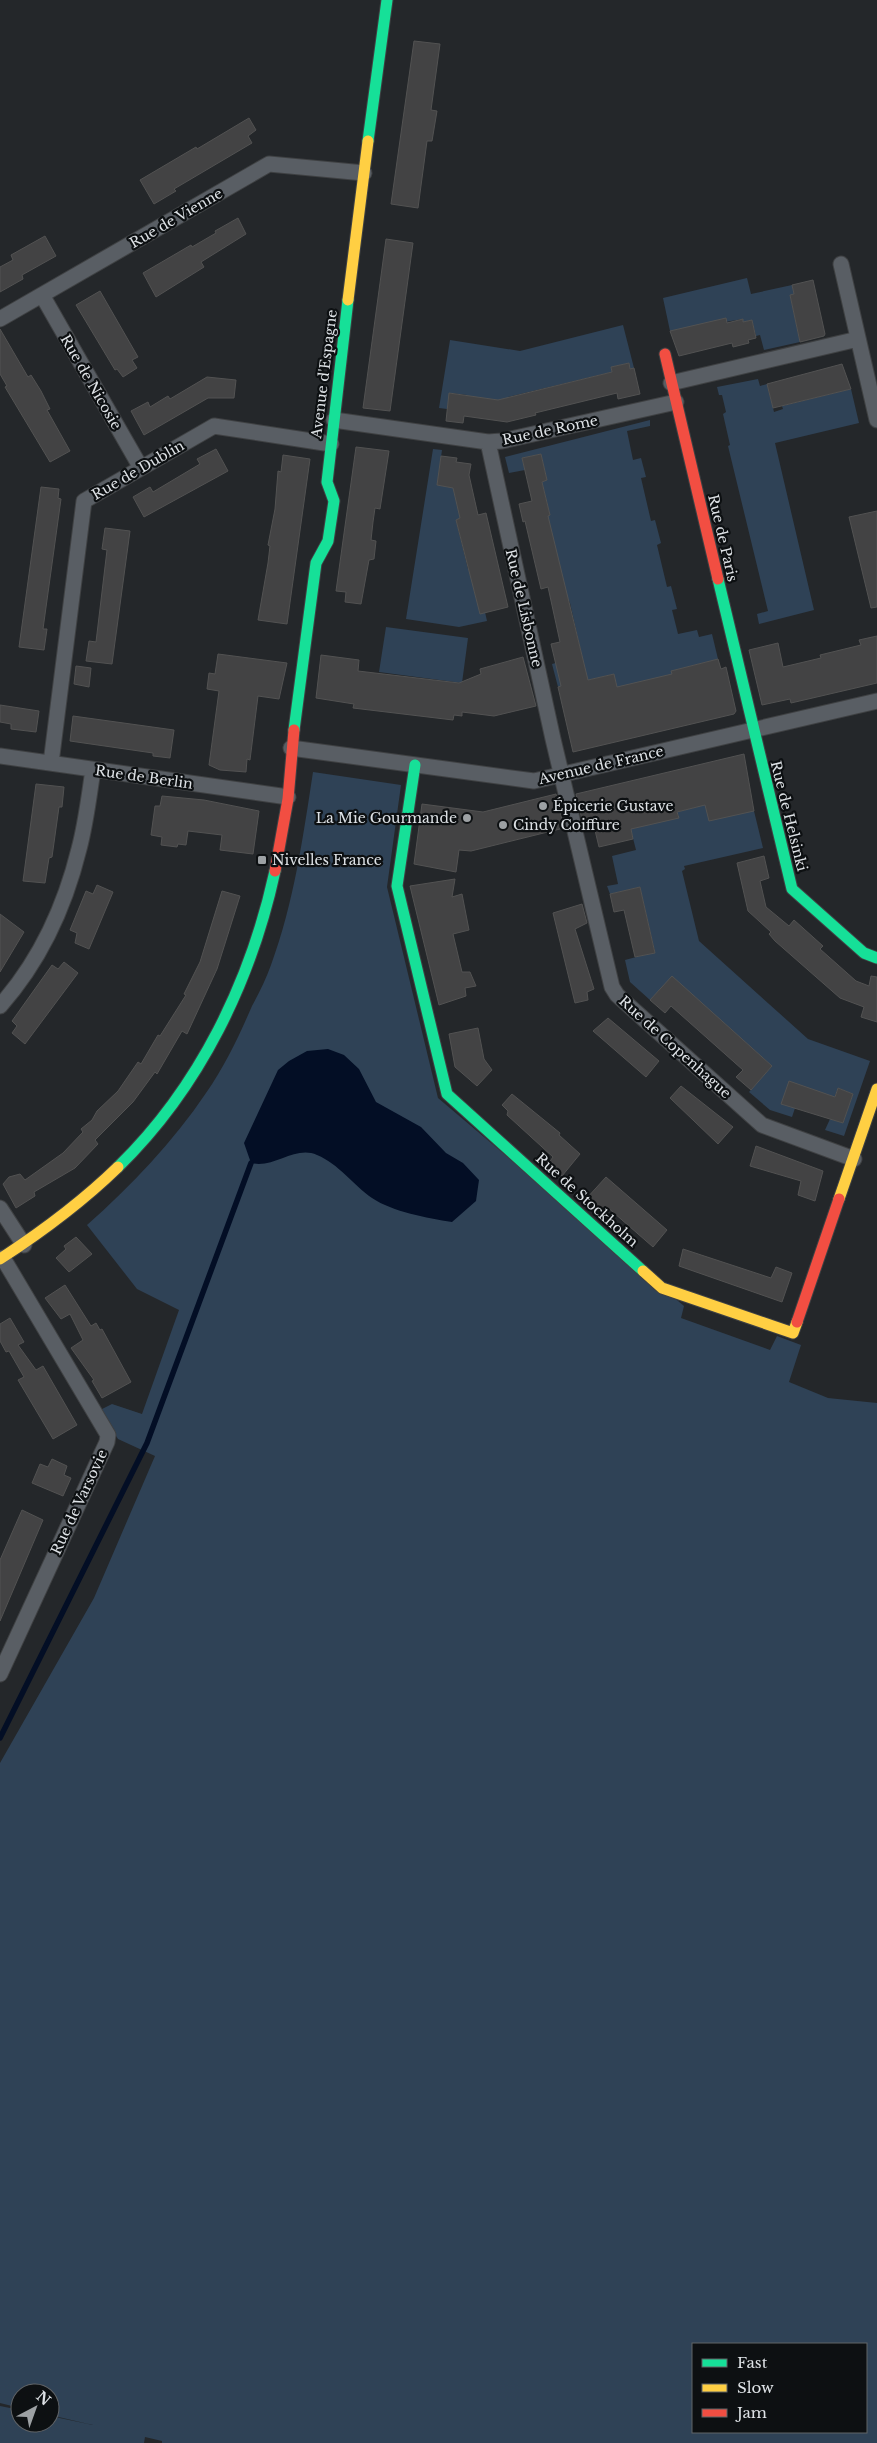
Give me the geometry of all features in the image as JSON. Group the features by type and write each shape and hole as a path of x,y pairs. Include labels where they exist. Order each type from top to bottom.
{"street":[{"name":"Avenue d'Espagne","path":"1,1259 24,1245 75,1208 134,1151 178,1098 204,1057 240,985 264,918 282,836 288,797 292,748 316,563 328,541 334,501 327,482 331,444 387,0"},
{"name":"Rue de Vienne","path":"0,319 269,164 364,173"},
{"path":"841,264 877,420"},
{"name":"Rue de Nicosie","path":"42,295 141,468"},
{"path":"671,383 858,339"},
{"name":"Rue de Paris","path":"665,354 753,730"},
{"name":"Rue de Rome","path":"334,420 488,442 502,441 676,402"},
{"name":"Rue de Dublin","path":"51,763 84,501 214,426 331,444"},
{"name":"Rue de Lisbonne","path":"488,442 562,775"},
{"name":"Avenue de France","path":"292,748 534,781 877,701"},
{"name":"Rue de Helsinki","path":"753,730 792,888 864,953 877,958"},
{"name":"Rue de Berlin","path":"0,756 288,797"},
{"name":"Rue de Stockholm","path":"415,765 397,886 446,1094 662,1288 793,1333 877,1089"},
{"path":"0,1006 39,952 69,886 80,848 93,770"},
{"name":"Rue de Copenhague","path":"562,775 612,986 617,995 762,1125 854,1158"},
{"path":"0,1208 24,1245"},
{"name":"Rue de Varsovie","path":"0,1674 107,1442 108,1435 1,1259"}],"shaded area":[{"path":"747,278 751,294 792,285 794,294 790,295 800,342 764,350 760,335 756,336 752,320 743,322 743,319 670,331 663,298"},
{"path":"623,325 634,368 630,369 629,363 611,367 612,372 508,397 507,401 467,398 467,395 450,393 447,409 439,408 450,340 520,351"},
{"path":"758,379 760,386 767,384 774,412 783,409 782,406 851,389 859,423 775,443 814,610 759,624 757,614 768,611 728,446 730,445 723,414 726,412 722,395 719,395 717,387"},
{"path":"650,420 650,426 627,431 633,460 641,458 646,477 641,478 651,521 655,520 661,543 657,545 667,587 671,586 677,609 672,610 678,634 697,630 699,637 712,634 718,659 672,671 673,676 610,706 614,674 558,687 552,664 582,656 570,603 533,519 550,515 542,482 547,480 541,454 522,458 525,470 509,473 505,457"},
{"path":"433,449 442,450 437,485 458,488 460,518 456,520 468,569 473,568 474,590 480,613 485,612 487,621 459,627 406,619"},
{"path":"386,627 468,638 462,683 379,672"},
{"path":"313,772 401,785 387,887 438,1098 684,1306 681,1318 770,1350 777,1336 801,1345 789,1382 828,1398 877,1403 877,2443 162,2443 162,2441 145,2437 144,2443 0,2443 0,2406 10,2408 10,2433 60,2433 60,2418 93,2425 60,2417 60,2383 10,2383 10,2406 0,2403 0,1763 94,1598 155,1456 118,1439 100,1410 112,1404 142,1414 179,1310 137,1289 87,1225 120,1195 180,1129 219,1072 265,981 286,918 297,870"},
{"path":"696,800 754,811 763,848 684,866 685,869 682,871 699,941 808,1039 870,1061 844,1136 825,1130 830,1119 843,1123 853,1094 838,1088 833,1101 782,1104 795,1108 792,1117 770,1110 749,1092 772,1066 672,977 650,1000 630,982 625,960 655,952 640,887 610,894 607,886 618,884 612,856 636,850 628,819 679,817 677,812 697,807"},
{"path":"328,1049 344,1055 359,1069 376,1102 421,1127 446,1153 463,1163 479,1180 476,1201 452,1222 410,1214 380,1203 365,1193 339,1169 317,1155 301,1153 268,1163 251,1163 244,1143 278,1070 307,1051"}],"building":[{"path":"414,41 440,44 431,110 437,111 432,141 427,141 418,208 391,204"},
{"path":"249,118 256,130 248,136 252,143 174,189 176,191 154,204 140,180"},
{"path":"238,218 246,234 201,262 204,267 156,297 143,273 191,245 192,247"},
{"path":"45,236 56,256 22,275 23,279 0,292 0,267 13,260 11,255"},
{"path":"386,239 413,243 390,411 363,408"},
{"path":"813,280 825,334 824,336 800,342 790,295 794,294 792,285"},
{"path":"100,291 138,357 132,360 137,368 123,377 117,369 115,370 76,305"},
{"path":"726,318 727,323 743,319 743,322 752,320 756,338 748,340 749,343 733,347 732,343 679,356 670,331"},
{"path":"0,329 28,377 31,375 41,391 50,409 47,410 70,451 50,462 5,387 7,386 0,374"},
{"path":"629,363 630,369 634,368 640,394 618,399 617,393 535,413 536,415 507,422 464,416 463,423 446,421 449,393 498,400 612,372 611,367"},
{"path":"842,364 851,389 773,408 767,384"},
{"path":"207,377 236,380 234,398 208,398 144,435 131,411 148,402 150,407 168,396 170,399"},
{"path":"356,447 389,451 380,509 375,508 373,522 371,540 376,541 374,559 369,560 361,604 345,602 346,592 336,591"},
{"path":"216,449 228,471 144,517 133,497 150,487 153,492 200,464 197,459"},
{"path":"541,454 547,480 542,482 550,515 548,516 588,680 614,674 617,687 672,674 671,671 718,659 721,669 726,667 736,711 734,714 573,752 558,687 561,686 551,644 560,642 548,587 541,589 525,521 523,522 519,504 532,501 522,458"},
{"path":"283,455 310,459 287,624 258,620 268,563 270,546 268,545 275,509 278,471 281,472"},
{"path":"441,456 457,458 456,462 471,464 469,475 478,515 486,513 508,607 480,614 456,520 460,518 453,488 437,485"},
{"path":"41,487 59,489 58,498 61,499 43,629 47,629 44,650 19,647"},
{"path":"877,511 877,607 871,608 849,517"},
{"path":"105,528 130,531 112,664 86,661 89,641 96,642 107,550 102,549"},
{"path":"877,636 877,683 791,703 790,699 762,705 749,650 778,643 783,667 821,658 820,655 861,645 859,640"},
{"path":"218,654 287,663 279,699 258,696 250,760 247,759 246,772 220,770 209,765 219,691 207,689 209,673 215,674"},
{"path":"321,655 359,660 358,671 459,683 481,674 480,669 523,657 536,706 494,716 462,712 462,716 454,715 453,720 353,708 354,704 316,698"},
{"path":"76,666 91,668 89,687 74,684"},
{"path":"0,705 39,711 36,732 11,729 11,724 0,722"},
{"path":"73,716 174,730 170,758 153,756 153,753 70,741"},
{"path":"744,754 754,811 709,821 705,805 677,812 679,818 631,829 633,839 599,847 593,822 583,824 576,794"},
{"path":"36,784 64,787 62,807 59,807 52,857 49,858 45,883 23,881"},
{"path":"556,794 564,828 471,851 459,850 456,872 414,864 422,804 483,812"},
{"path":"162,796 204,800 259,811 253,854 220,850 222,835 188,831 186,845 178,844 177,847 161,845 162,837 151,835 155,806 160,806"},
{"path":"764,856 769,878 760,881 766,907 789,926 794,920 823,946 820,949 856,981 869,986 871,976 877,977 877,1022 861,1017 864,1007 840,998 775,941 769,934 771,932 748,911 737,863"},
{"path":"455,879 452,897 462,894 469,930 453,934 462,972 470,972 476,986 465,988 466,996 439,1005 410,886"},
{"path":"97,885 113,892 89,949 75,943 77,933 70,930 86,891 93,894"},
{"path":"640,887 655,953 635,957 624,910 614,912 610,894"},
{"path":"222,891 240,896 217,969 187,1034 182,1031 157,1074 155,1072 133,1102 95,1140 98,1144 75,1168 34,1192 35,1196 16,1208 3,1184 9,1177 20,1174 25,1180 63,1153 83,1132 81,1129 92,1120 97,1111 118,1091 138,1062 141,1064 158,1035 160,1036 186,995 184,994 200,962"},
{"path":"582,904 587,923 575,929 594,989 587,992 588,1000 575,1003 553,913"},
{"path":"0,914 24,932 0,972"},
{"path":"64,962 78,973 25,1044 12,1033 17,1026 12,1021 52,965 58,969"},
{"path":"672,976 772,1066 751,1090 736,1077 743,1070 671,1006 665,1013 650,1000"},
{"path":"608,1018 659,1061 646,1077 593,1031"},
{"path":"478,1028 484,1059 492,1070 477,1086 455,1067 449,1034"},
{"path":"789,1081 835,1097 838,1088 853,1094 843,1123 781,1104"},
{"path":"681,1086 733,1127 718,1144 670,1098"},
{"path":"512,1094 560,1133 559,1135 580,1154 562,1176 548,1164 553,1157 507,1115 508,1111 502,1105"},
{"path":"756,1146 823,1171 815,1201 798,1195 801,1181 750,1166"},
{"path":"606,1177 667,1230 653,1247 606,1206 602,1212 586,1199"},
{"path":"76,1237 92,1254 69,1272 56,1258 66,1249 64,1246"},
{"path":"683,1249 771,1278 776,1267 792,1273 782,1302 679,1266"},
{"path":"65,1285 91,1326 96,1323 100,1330 102,1329 131,1382 102,1398 92,1381 94,1380 71,1348 83,1340 70,1314 61,1319 45,1298"},
{"path":"10,1318 24,1342 18,1345 36,1370 43,1366 77,1425 53,1439 18,1380 24,1377 9,1351 6,1352 0,1341 0,1324"},
{"path":"52,1459 67,1466 64,1475 71,1478 63,1496 32,1483 40,1464 48,1467"},
{"path":"22,1510 43,1520 0,1621 0,1560"}],"waterway":[{"path":"0,1738 147,1443 251,1163"}],"traffic: fast":[{"path":"368,141 387,0"},
{"path":"294,730 316,563 328,541 334,501 327,482 348,300"},
{"path":"718,579 792,889 864,953 877,958"},
{"path":"415,765 397,886 447,1094 643,1271"},
{"path":"118,1167 147,1136 174,1102 218,1030 252,952 265,912 275,871"}],"traffic: slow":[{"path":"348,300 368,141"},
{"path":"839,1199 877,1089"},
{"path":"0,1259 62,1216 118,1167"},
{"path":"643,1271 662,1288 793,1333 797,1322"}],"traffic: jam":[{"path":"665,354 718,579"},
{"path":"275,871 288,799 294,730"},
{"path":"797,1322 839,1199"}],"place":[{"name":"Épicerie Gustave","path":"543,806"},
{"name":"La Mie Gourmande","path":"467,818"},
{"name":"Cindy Coiffure","path":"503,825"},
{"name":"Nivelles France","path":"262,860"}]}
